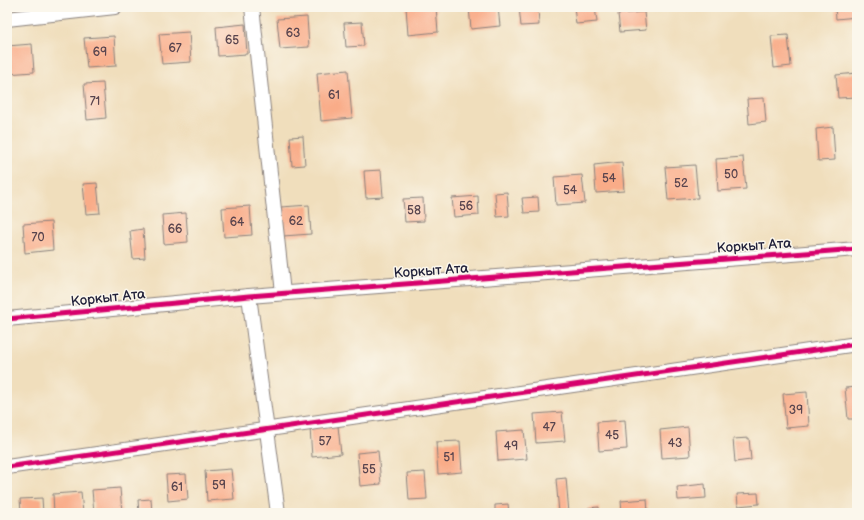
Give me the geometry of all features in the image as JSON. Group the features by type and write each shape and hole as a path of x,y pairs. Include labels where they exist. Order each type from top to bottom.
{"street":[{"path":"7,19 115,7"},
{"path":"252,7 284,293"},
{"name":"Коркыт Ата","path":"7,319 284,293 857,249"},
{"path":"249,296 278,513"},
{"path":"7,467 857,344"}],"building":[{"path":"406,7 436,7 438,32 408,35"},
{"path":"469,7 498,7 500,26 471,29"},
{"path":"519,7 538,7 539,25 521,26"},
{"path":"574,7 595,7 597,22 576,24"},
{"path":"665,7 682,7 682,8 666,10"},
{"path":"835,7 857,7 857,17 836,19"},
{"path":"644,12 646,30 620,32 618,14"},
{"path":"307,17 309,47 280,49 277,19"},
{"path":"362,22 364,46 346,47 344,23"},
{"path":"245,24 247,54 218,56 216,27"},
{"path":"189,32 191,62 162,64 159,34"},
{"path":"788,35 791,66 774,68 771,36"},
{"path":"114,36 116,66 87,68 84,38"},
{"path":"32,44 34,72 7,74 7,46"},
{"path":"348,70 352,118 321,121 317,73"},
{"path":"857,73 857,97 838,98 836,75"},
{"path":"103,83 106,118 87,120 84,84"},
{"path":"764,98 766,122 749,124 747,99"},
{"path":"833,127 835,160 818,161 816,129"},
{"path":"303,136 305,165 292,166 290,137"},
{"path":"743,157 746,189 718,191 716,159"},
{"path":"622,162 624,191 596,193 594,165"},
{"path":"695,165 698,198 668,200 665,167"},
{"path":"381,170 383,197 366,198 364,171"},
{"path":"582,175 585,203 556,205 554,177"},
{"path":"97,183 100,213 86,214 83,184"},
{"path":"507,192 509,216 497,217 495,193"},
{"path":"478,196 479,215 454,217 452,198"},
{"path":"538,197 539,212 524,213 522,198"},
{"path":"423,198 424,221 405,222 403,199"},
{"path":"309,205 311,234 283,236 281,207"},
{"path":"250,206 252,235 224,237 222,208"},
{"path":"186,213 188,242 164,244 162,215"},
{"path":"51,222 53,250 25,253 23,224"},
{"path":"143,229 145,258 133,259 130,231"},
{"path":"857,387 857,419 848,419 845,388"},
{"path":"807,392 809,426 786,428 783,394"},
{"path":"562,412 565,441 536,443 534,414"},
{"path":"625,420 627,449 599,451 597,422"},
{"path":"338,426 341,454 312,457 310,428"},
{"path":"688,427 690,456 662,458 660,430"},
{"path":"524,430 527,459 498,461 496,432"},
{"path":"749,438 751,460 735,462 733,439"},
{"path":"460,441 462,472 438,474 436,442"},
{"path":"378,451 381,484 360,486 357,453"},
{"path":"231,469 234,499 207,501 205,471"},
{"path":"425,472 427,499 409,500 407,473"},
{"path":"186,474 188,499 168,501 166,475"},
{"path":"566,478 569,513 559,513 556,479"},
{"path":"705,484 706,498 678,500 677,487"},
{"path":"120,488 122,513 94,513 92,490"},
{"path":"81,492 83,513 54,513 53,494"},
{"path":"758,493 759,504 738,506 737,494"},
{"path":"42,498 43,513 21,513 20,499"},
{"path":"151,499 152,513 139,513 138,500"},
{"path":"647,499 648,513 622,513 621,501"},
{"path":"508,504 509,513 495,513 495,505"},
{"path":"599,507 599,513 588,513 588,508"}],"cycle path":[{"path":"7,319 249,296 857,249"},
{"path":"7,467 857,344"}]}
